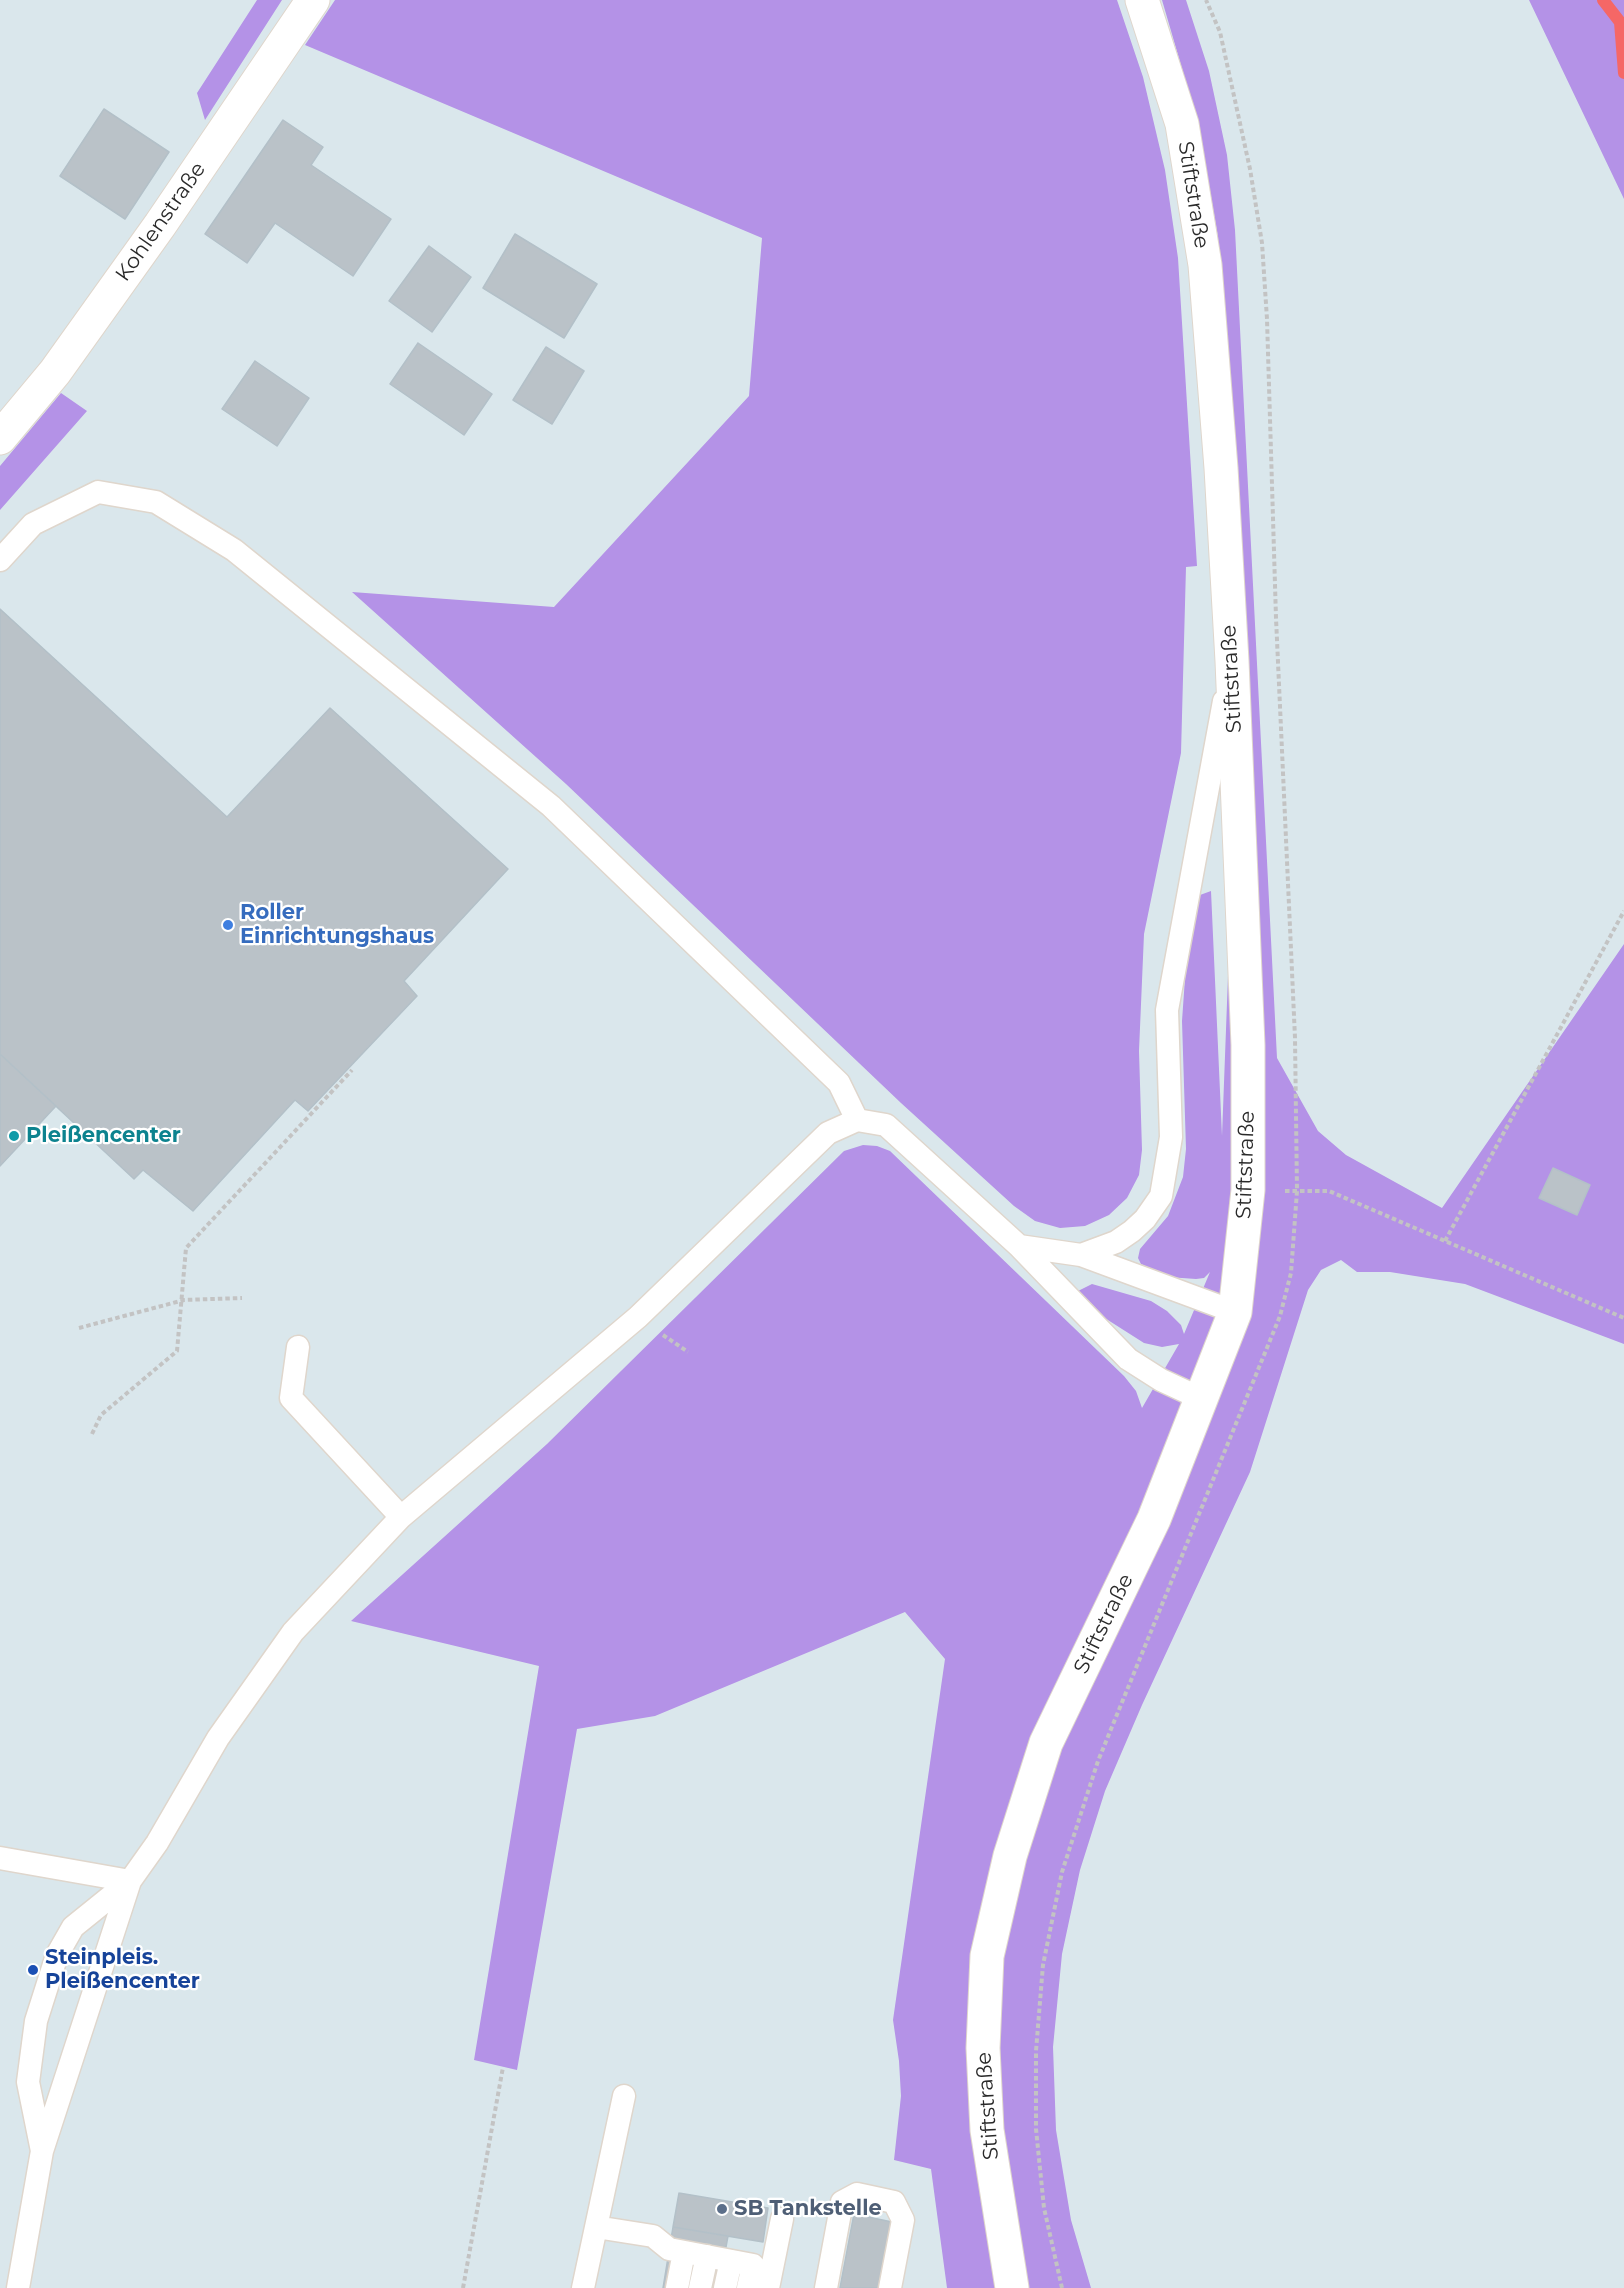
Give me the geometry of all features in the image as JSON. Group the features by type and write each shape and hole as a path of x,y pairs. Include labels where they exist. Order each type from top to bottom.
{"main road":[{"name":"Kohlenstraße","path":"0,438 55,372 160,225 313,0"},
{"name":"Stiftstraße","path":"1012,2288 987,2130 983,2048 987,1956 1010,1856 1046,1743 1154,1519 1235,1312 1248,1190 1248,1046 1232,662 1221,468 1205,266 1182,124 1142,0"}],"lane":[{"path":"0,560 33,524 98,492 156,502 234,550 551,806 839,1083 857,1120"},
{"path":"1081,1255 1116,1242 1132,1231 1145,1219 1161,1197 1171,1137 1167,1010 1232,662"},
{"path":"42,2151 28,2082 36,2020 44,1987 57,1955 73,1927 130,1881 157,1843 218,1738 293,1632 401,1517 638,1317 828,1133 857,1120 886,1125 1019,1246 1128,1359 1161,1380 1202,1399"},
{"path":"1019,1246 1081,1255 1235,1312"},
{"path":"298,1347 291,1398 401,1517"},
{"path":"0,1858 130,1881"},
{"path":"18,2288 42,2151 130,1881"},
{"path":"583,2288 624,2096"},
{"path":"826,2288 842,2202 858,2194 894,2202 903,2220 890,2288"},
{"path":"768,2288 782,2219"},
{"path":"596,2227 654,2236 669,2249 753,2265 748,2288"},
{"path":"677,2288 684,2252"},
{"path":"700,2288 707,2256"},
{"path":"725,2288 731,2261"}],"path":[{"path":"1062,2288 1044,2208 1036,2129 1036,2062 1043,1965 1062,1872 1098,1761 1280,1316 1291,1273 1298,1191 1295,1038 1276,618 1267,319 1262,243 1250,169 1220,32 1206,0"},
{"path":"1445,1241 1624,911"},
{"path":"92,1434 101,1415 177,1351 184,1300 186,1248 352,1070"},
{"path":"1248,1190 1329,1191 1624,1318"},
{"path":"78,1328 184,1300 242,1298"},
{"path":"463,2288 503,2067"}],"shaded area":[{"path":"257,0 282,0 205,120 197,93"},
{"path":"335,0 1117,0 1143,77 1165,170 1178,258 1197,566 1186,567 1181,753 1144,934 1139,1051 1142,1150 1139,1175 1127,1198 1109,1215 1085,1226 1060,1228 1035,1221 1014,1206 901,1103 566,784 352,592 554,607 749,396 762,238 305,45"},
{"path":"1162,0 1186,0 1209,71 1227,155 1235,230 1277,1058 1318,1131 1346,1155 1442,1208 1624,944 1624,1344 1465,1284 1390,1272 1357,1272 1341,1260 1321,1270 1308,1290 1250,1472 1142,1705 1105,1791 1080,1870 1062,1954 1053,2047 1056,2130 1071,2220 1091,2288 947,2288 931,2169 894,2160 901,2096 893,2020 945,1659 905,1612 655,1716 577,1729 517,2070 474,2060 539,1666 351,1621 547,1444 844,1151 863,1145 877,1146 890,1151 1124,1376 1136,1391 1142,1408 1179,1344 1162,1347 1144,1343 1089,1308 1079,1297 1078,1291 1092,1284 1151,1301 1167,1311 1181,1325 1184,1334 1210,1272 1204,1278 1196,1279 1168,1277 1141,1264 1138,1258 1140,1249 1168,1216 1183,1177 1186,1149 1182,1021 1186,964 1195,902 1200,895 1211,891 1222,1136 1239,683 1218,237 1199,127"},
{"path":"1529,0 1624,0 1624,199"},
{"path":"61,393 87,411 0,510 0,466"}],"building":[{"path":"104,109 169,152 125,219 60,176"},
{"path":"283,120 323,147 311,165 391,219 353,276 275,223 247,263 205,234"},
{"path":"515,234 597,284 564,338 483,288"},
{"path":"429,246 471,277 432,332 389,301"},
{"path":"418,343 492,394 464,435 390,384"},
{"path":"546,347 584,371 552,424 513,400"},
{"path":"255,361 309,398 277,446 222,409"},
{"name":"Roller Einrichtungshaus","path":"0,609 227,817 330,708 508,869 404,981 417,996 308,1111 295,1100 193,1211 143,1170 134,1179 0,1054"},
{"name":"Pleißencenter","path":"0,1054 56,1106 0,1166"},
{"path":"1553,1168 1590,1185 1577,1215 1539,1198"},
{"path":"679,2193 768,2208 763,2242 673,2227"},
{"path":"854,2214 892,2222 879,2288 840,2288"},
{"path":"673,2227 728,2236 719,2285 732,2288 663,2288"}],"waterway":[{"path":"1603,0 1620,22 1624,73"}],"place":[{"name":"Roller Einrichtungshaus","path":"228,925"},
{"name":"Pleißencenter","path":"14,1136"},
{"name":"Steinpleis. Pleißencenter","path":"33,1970"},
{"name":"SB Tankstelle","path":"722,2209"}]}
